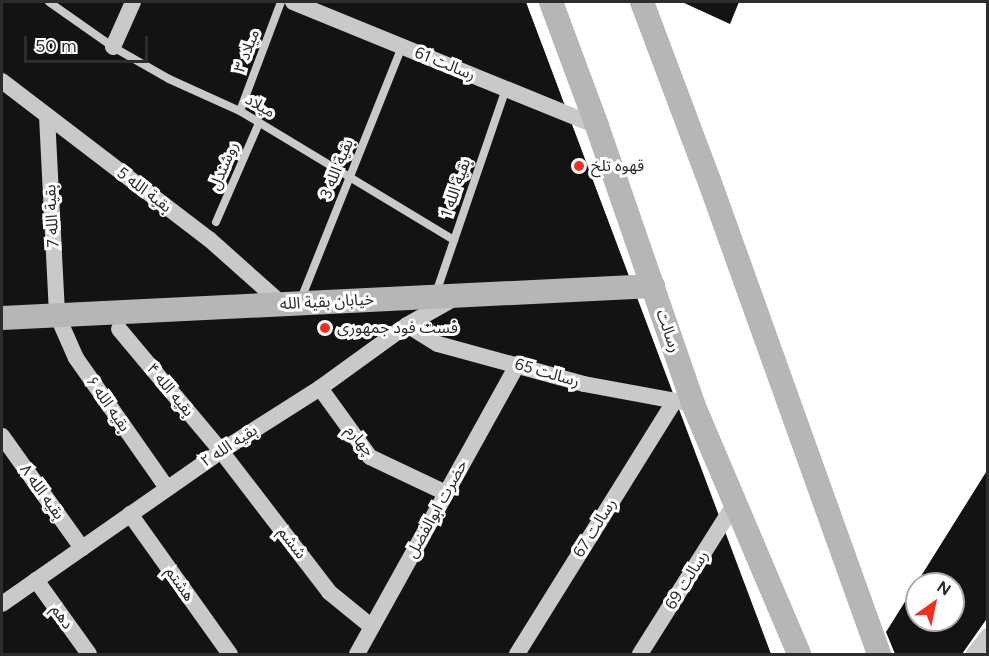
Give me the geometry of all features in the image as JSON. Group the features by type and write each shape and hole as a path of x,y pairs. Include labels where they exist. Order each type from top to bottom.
{"main road":[{"name":"رسالت","path":"551,2 653,286 683,403 734,505 799,654"},
{"path":"642,2 710,180 879,654"},
{"name":"خیابان بقیة الله","path":"2,318 653,286"}],"street":[{"path":"113,47 133,2"},
{"name":"رسالت 61","path":"293,2 597,126"},
{"name":"بقیة الله 5","path":"2,81 291,303"},
{"name":"بقیة الله 7","path":"47,116 57,315"},
{"name":"بقیه الله ۲","path":"2,604 220,451 320,388 407,325 461,295"},
{"name":"بقیه الله ۶","path":"57,315 76,358 167,488"},
{"name":"رسالت 65","path":"407,325 438,344 519,364 584,384 683,403"},
{"name":"بقیه الله ۴","path":"119,329 220,451"},
{"name":"حضرت ابوالفضل","path":"357,654 519,364"},
{"name":"چهارم","path":"320,388 370,457 447,493"},
{"name":"رسالت 67","path":"517,654 683,403"},
{"name":"بقیه الله ۸","path":"2,436 82,548"},
{"name":"ششم","path":"220,451 329,592 372,627"},
{"name":"رسالت 69","path":"640,654 734,505"},
{"name":"هشتم","path":"130,514 230,654"},
{"name":"دهم","path":"36,580 89,654"},
{"path":"974,654 987,636"}],"lane":[{"name":"میلاد","path":"49,2 113,47 170,79 240,111 454,240"},
{"name":"میلاد ۳","path":"240,111 281,2"},
{"name":"بقیة الله 3","path":"291,303 350,177 402,46"},
{"name":"بقیة الله 1","path":"435,296 506,88"},
{"name":"روشندل","path":"216,222 259,123"}],"building":[{"name":"فست فود جمهوری","path":"2,2 526,2 771,654 2,654"},
{"path":"682,2 739,2 730,24"},
{"path":"988,469 988,617 962,654 895,654 886,632 905,602 905,632 965,632 965,572 924,572"}],"place":[{"name":"قهوه تلخ","path":"579,166"},
{"name":"فست فود جمهوری","path":"325,328"}]}
